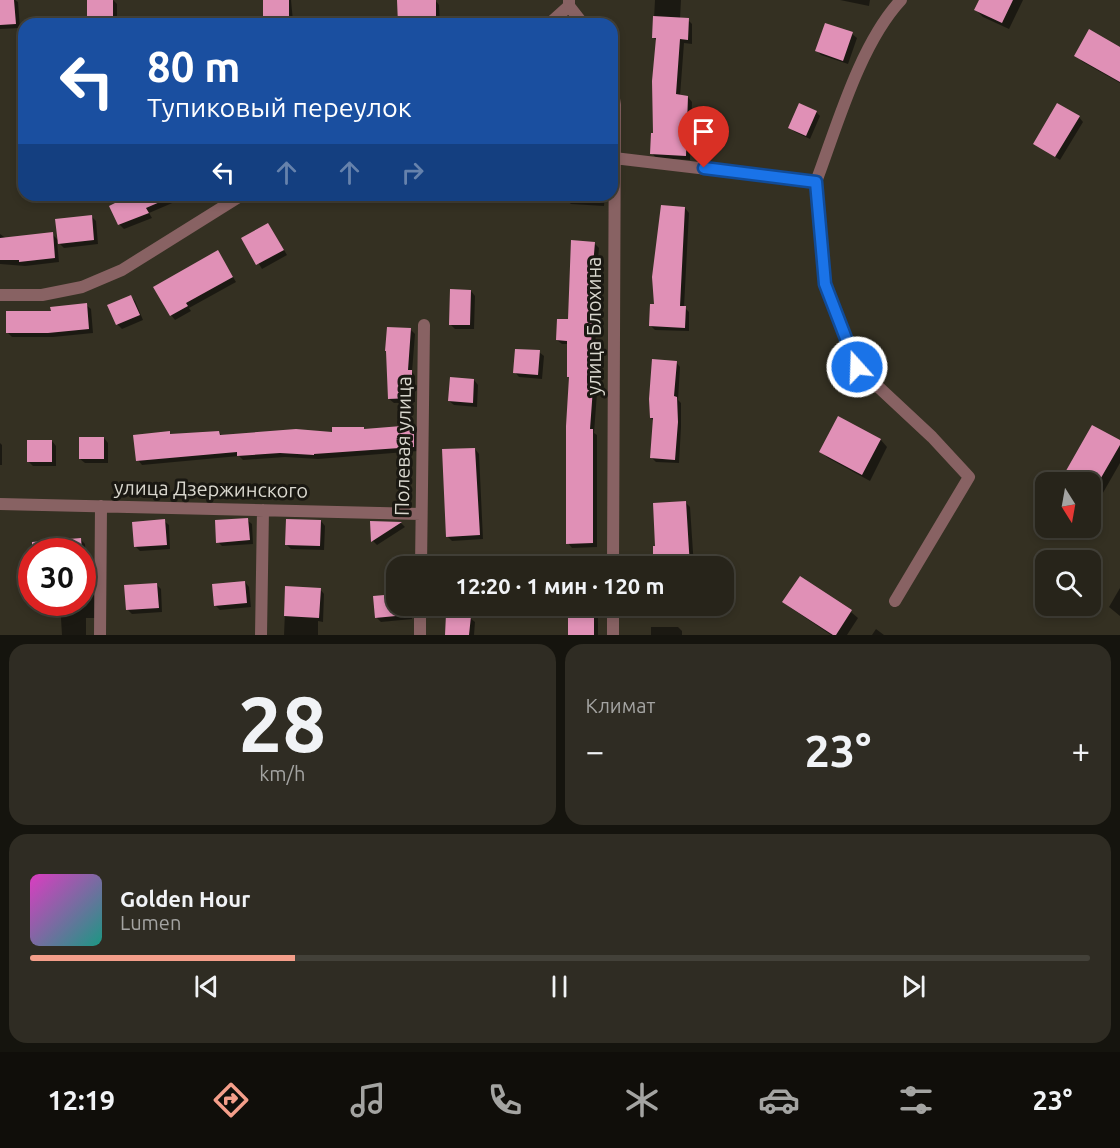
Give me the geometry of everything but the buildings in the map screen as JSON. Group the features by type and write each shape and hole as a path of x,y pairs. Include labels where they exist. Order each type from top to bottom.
{"street":[{"path":"895,602 969,477 932,436 857,367 825,284 816,182 870,46 892,10 901,0"},
{"path":"555,18 569,3 579,18"},
{"path":"618,158 816,182"},
{"path":"0,295 42,295 82,287 122,270 232,201"},
{"name":"улица Блохина","path":"613,556 614,201"},
{"name":"Полевая улица","path":"421,556 424,325"},
{"name":"улица Дзержинского","path":"0,504 422,514"},
{"path":"100,635 101,506"},
{"path":"261,635 263,510"},
{"path":"420,616 420,635"},
{"path":"613,616 613,635"}],"route":[{"path":"704,168 816,182 825,284 857,367"}]}
